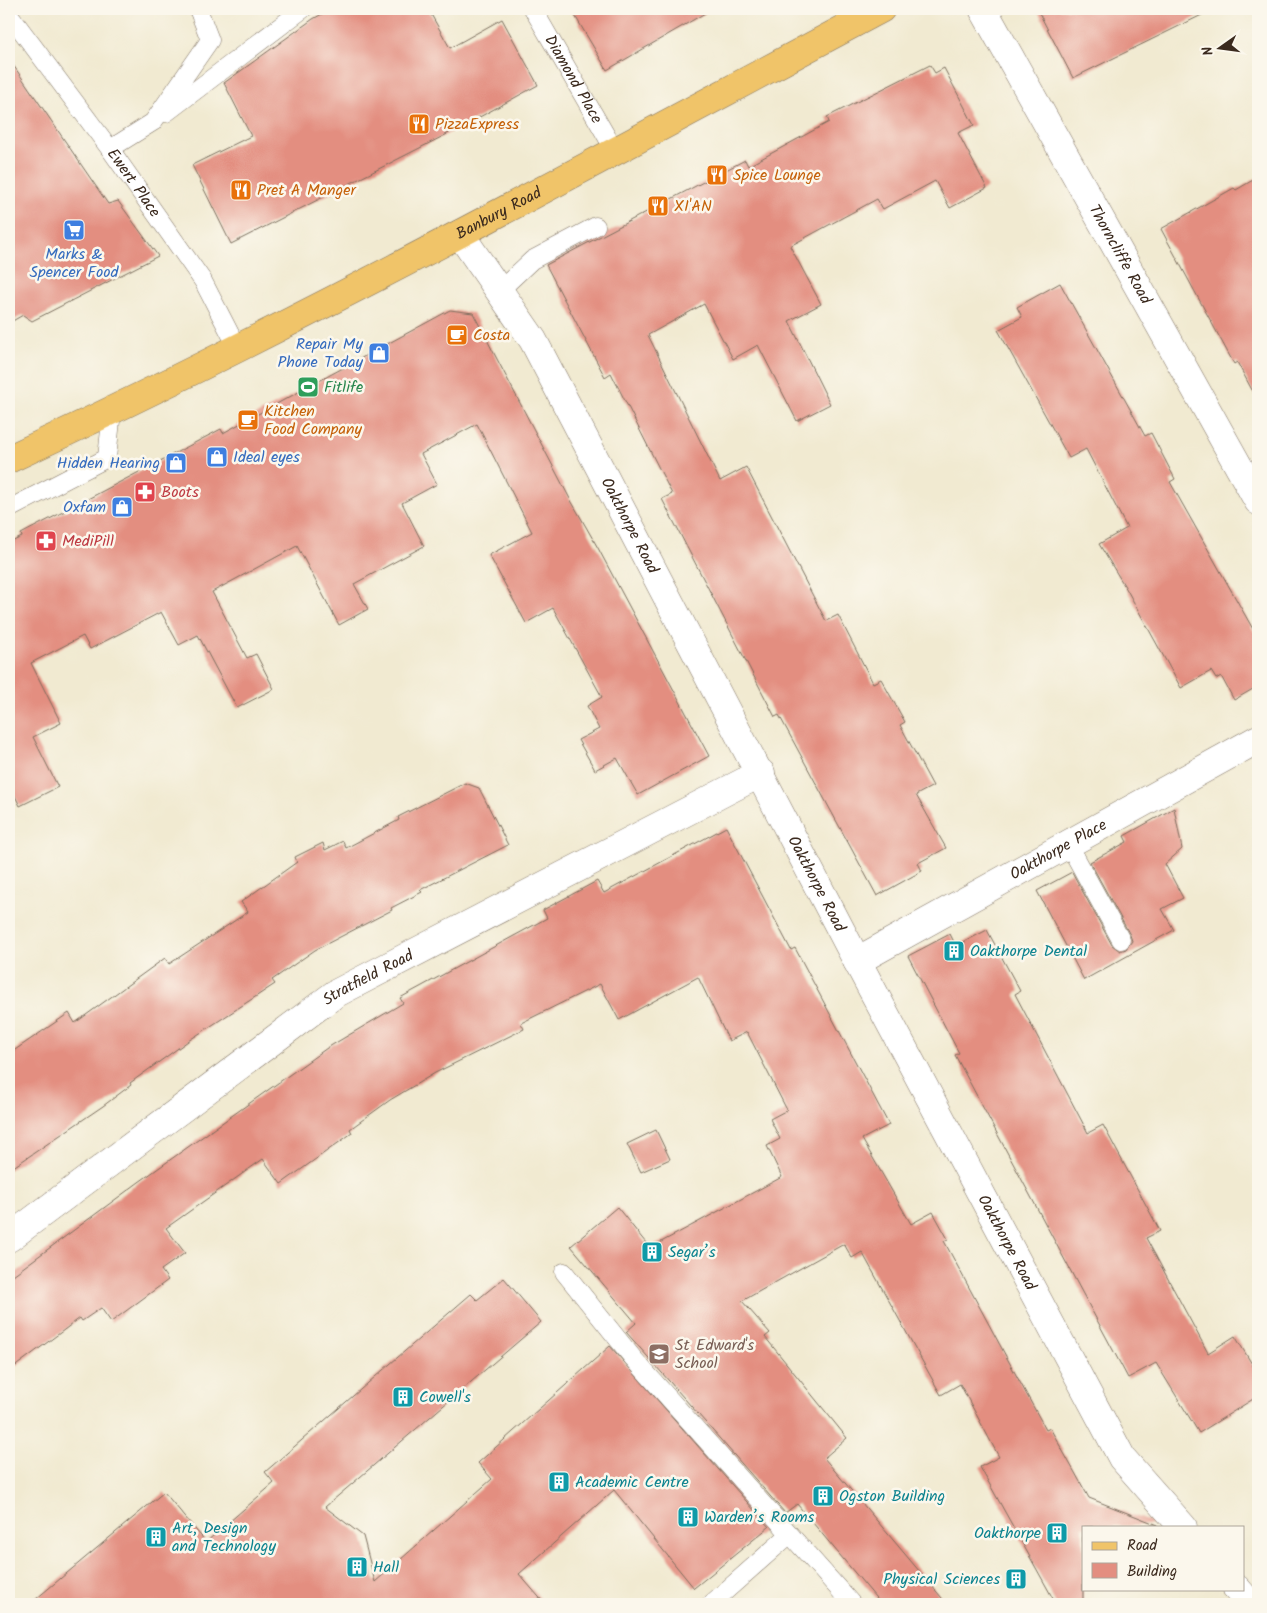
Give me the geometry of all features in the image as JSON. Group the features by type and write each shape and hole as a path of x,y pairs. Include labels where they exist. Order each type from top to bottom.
{"main road":[{"name":"Banbury Road","path":"9,459 238,349 460,234 881,9"}],"street":[{"name":"Thorncliffe Road","path":"983,9 1258,501"},
{"name":"Oakthorpe Road","path":"460,234 533,340 857,961 1122,1458 1182,1526"},
{"name":"Oakthorpe Place","path":"857,961 1258,739"},
{"name":"Stratfield Road","path":"9,1238 335,994 760,773"},
{"path":"1238,1590 1250,1604"}],"lane":[{"name":"Ewert Place","path":"198,9 210,40 154,122 110,149 203,281 238,349"},
{"path":"154,122 303,9"},
{"name":"Diamond Place","path":"533,9 615,150"},
{"path":"9,14 110,149"},
{"path":"499,291 532,260 596,226"},
{"path":"9,509 107,458 112,411"},
{"path":"1069,845 1121,940"},
{"path":"564,1272 634,1358 852,1604"},
{"path":"711,1604 790,1535"}],"building":[{"path":"331,9 428,9 450,48 502,19 538,85 465,125 231,244 192,165 251,136 224,83 313,19"},
{"path":"571,9 712,9 607,70"},
{"path":"1037,9 1214,9 1073,78"},
{"name":"Marks & Spencer Food","path":"9,59 108,204 118,201 158,256 32,321 23,315 9,323"},
{"path":"930,65 935,73 944,68 974,125 958,133 987,188 950,208 935,181 883,209 877,199 790,246 821,304 789,321 830,404 797,421 758,345 733,359 704,304 648,335 720,481 746,467 826,621 838,615 873,683 881,679 905,722 900,725 933,786 916,795 946,848 918,863 922,871 877,896 779,715 775,717 662,499 672,494 611,373 605,377 546,265 745,160 748,166 829,122 827,117"},
{"path":"1258,177 1258,401 1237,362 1234,364 1161,229 1234,188 1236,190"},
{"path":"1060,283 1145,436 1151,433 1175,479 1170,482 1258,638 1258,686 1234,700 1221,676 1216,679 1211,671 1181,688 1127,590 1099,544 1127,528 1086,449 1069,458 998,330 1022,317 1017,307"},
{"path":"450,310 473,313 569,497 709,756 638,795 617,758 595,770 578,740 599,729 587,706 602,697 553,608 526,623 489,555 532,532 477,424 421,454 437,484 402,503 424,546 354,584 368,609 339,625 297,546 212,592 247,658 256,654 274,689 237,708 198,635 179,645 161,612 90,649 83,636 31,663 61,723 33,737 58,787 20,806 9,784 9,543 22,537 21,534 221,429 223,433"},
{"path":"465,783 479,788 508,845 420,890 422,892 391,908 392,910 315,950 272,980 275,984 188,1041 130,1083 131,1085 103,1106 9,1170 9,1054 69,1013 75,1023 165,958 169,964 248,912 241,902 297,862 295,857 323,843 325,850 343,841 346,848 399,820 398,817"},
{"path":"1174,808 1182,849 1165,864 1183,898 1162,909 1174,930 1084,980 1037,891 1072,872 1112,945 1120,951 1126,949 1132,941 1130,935 1090,862 1127,842 1124,836"},
{"path":"726,827 791,950 795,948 889,1125 862,1139 911,1224 933,1212 948,1239 944,1241 1046,1430 1050,1428 1089,1498 1158,1525 1082,1526 1083,1604 1056,1604 980,1467 999,1457 960,1384 941,1395 862,1252 852,1258 844,1244 742,1301 770,1333 765,1337 847,1438 824,1458 947,1604 881,1604 797,1504 785,1513 626,1332 636,1323 571,1246 617,1207 650,1248 782,1177 767,1146 780,1139 770,1119 787,1110 747,1032 729,1041 698,977 619,1020 600,984 521,1023 524,1029 435,1073 390,1100 350,1129 352,1133 281,1184 263,1159 166,1228 185,1253 161,1270 168,1280 111,1322 101,1308 82,1321 80,1318 9,1371 9,1278 139,1182 327,1048 403,1003 400,998 547,918 543,910 597,881 604,893"},
{"path":"987,930 1020,991 1015,994 1088,1133 1103,1125 1160,1231 1146,1238 1208,1353 1235,1336 1258,1374 1258,1396 1199,1433 1156,1363 1128,1378 955,1055 959,1053 908,956 950,934 956,946"},
{"path":"656,1130 670,1159 641,1172 627,1144"},
{"path":"504,1278 541,1322 325,1507 363,1536 375,1582 492,1479 478,1463 610,1346 769,1527 694,1588 614,1490 519,1574 545,1604 30,1604 164,1492 206,1542 274,1483 265,1472 471,1294 477,1300"}],"place":[{"name":"PizzaExpress","path":"419,124"},
{"name":"Spice Lounge","path":"717,175"},
{"name":"Pret A Manger","path":"241,190"},
{"name":"XI'AN","path":"658,206"},
{"name":"Marks & Spencer Food","path":"74,230"},
{"name":"Costa","path":"457,335"},
{"name":"Repair My Phone Today","path":"379,353"},
{"name":"Fitlife","path":"308,387"},
{"name":"Kitchen Food Company","path":"248,420"},
{"name":"Ideal eyes","path":"217,457"},
{"name":"Hidden Hearing","path":"176,463"},
{"name":"Boots","path":"145,492"},
{"name":"Oxfam","path":"122,507"},
{"name":"MediPill","path":"46,541"},
{"name":"Oakthorpe Dental","path":"954,951"},
{"name":"Segar’s","path":"652,1252"},
{"name":"St Edward's School","path":"659,1354"},
{"name":"Cowell's","path":"403,1397"},
{"name":"Academic Centre","path":"559,1482"},
{"name":"Ogston Building","path":"823,1496"},
{"name":"Warden’s Rooms","path":"688,1517"},
{"name":"Oakthorpe","path":"1057,1533"},
{"name":"Art, Design and Technology","path":"156,1537"},
{"name":"Hall","path":"357,1567"},
{"name":"Physical Sciences","path":"1016,1579"}]}
